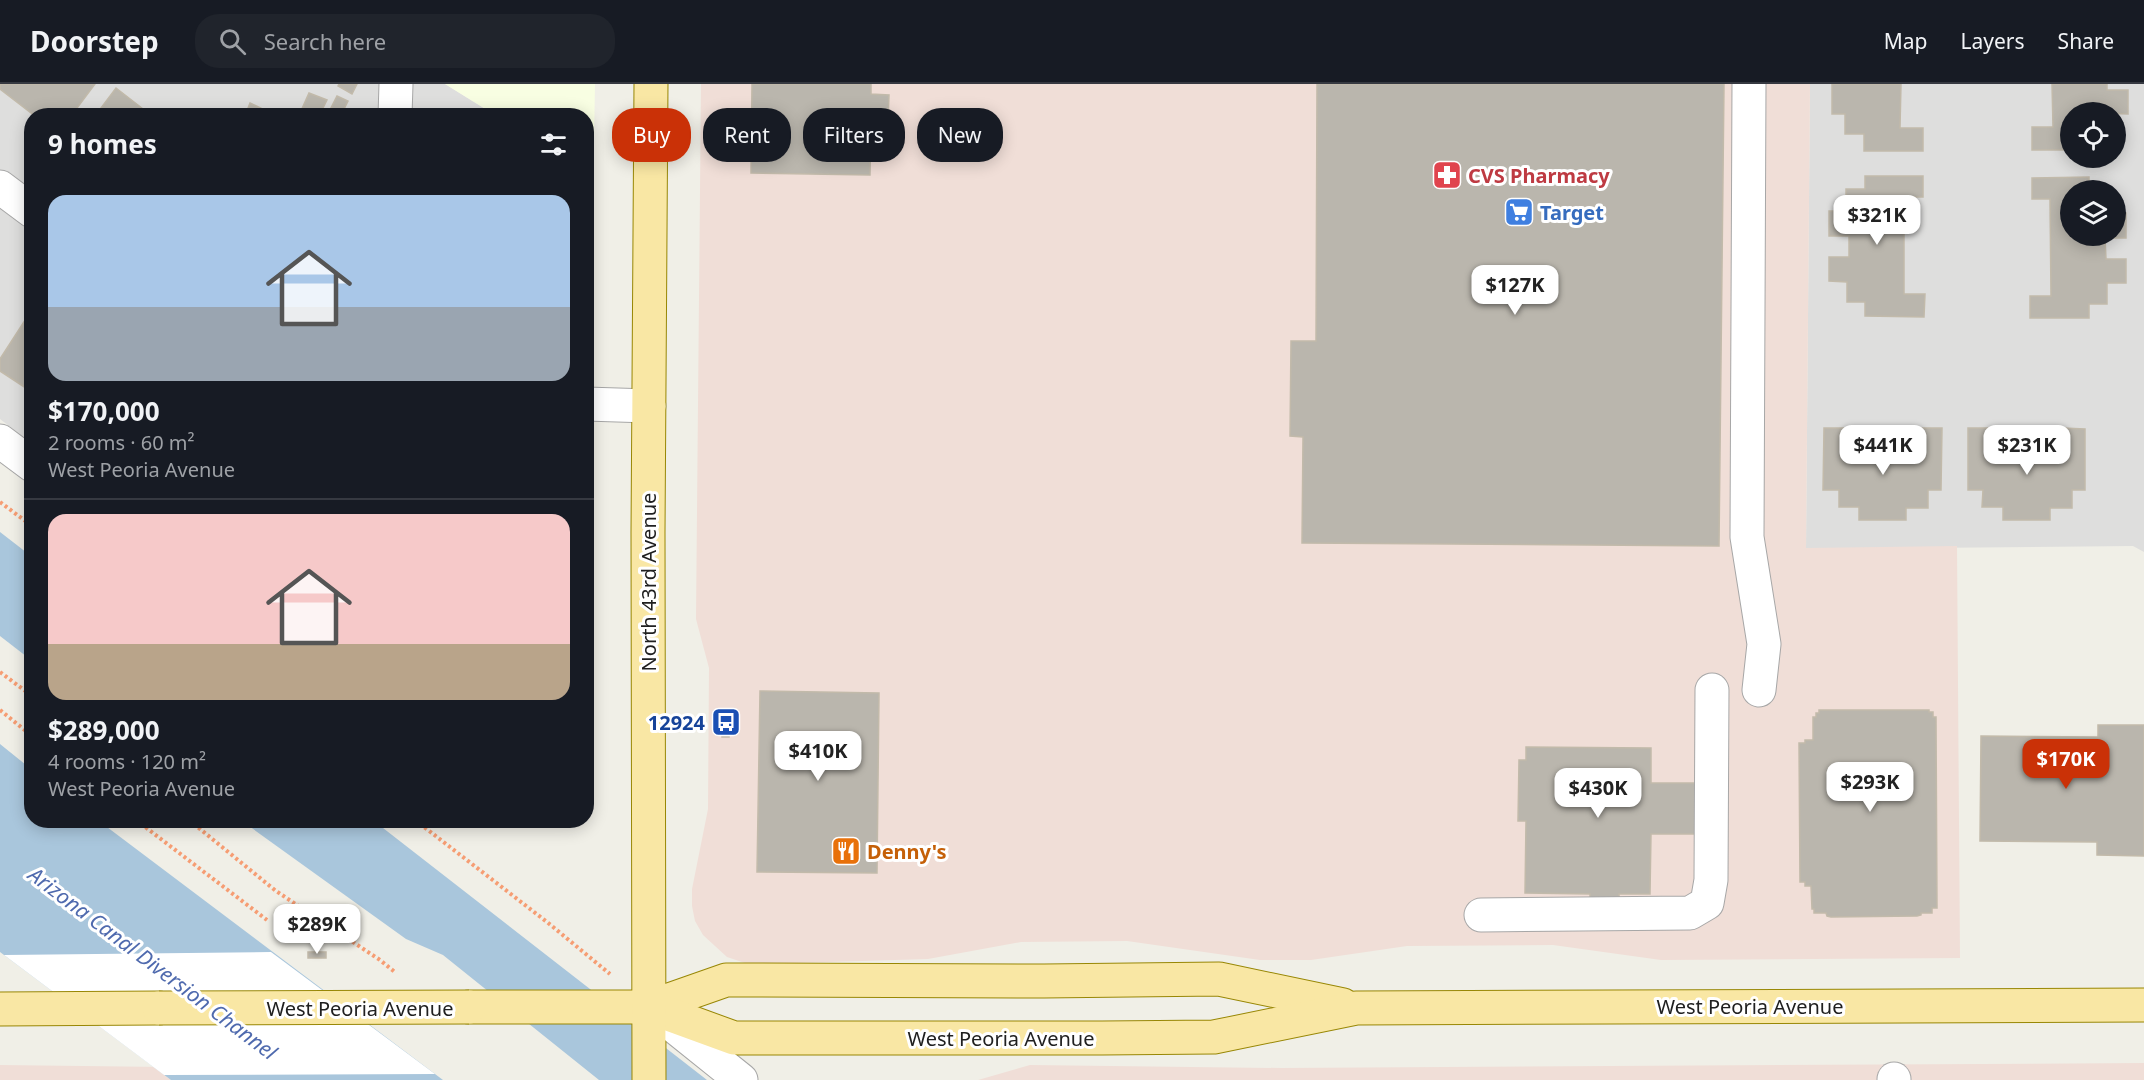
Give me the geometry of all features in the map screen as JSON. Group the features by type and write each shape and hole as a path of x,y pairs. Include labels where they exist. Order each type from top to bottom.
{"main road":[{"name":"North 43rd Avenue","path":"649,1080 651,84"},
{"name":"West Peoria Avenue","path":"0,1009 649,1007 726,980 1219,979 1356,1008"},
{"name":"West Peoria Avenue","path":"649,1007 734,1038 1214,1037 1356,1008 2144,1005"}],"street":[{"path":"395,108 396,84"},
{"path":"1749,84 1747,537 1764,644 1759,690"},
{"path":"0,188 24,205"},
{"path":"594,404 649,406"},
{"path":"0,441 24,459"},
{"path":"1481,915 1690,913 1707,903 1710,880 1712,690"},
{"path":"649,1007 741,1080"}],"path":[{"path":"0,502 24,520"},
{"path":"0,672 24,690"},
{"path":"0,710 24,730"},
{"path":"147,828 267,920"},
{"path":"199,828 276,891 380,960 436,1007"},
{"path":"425,828 547,922 649,1007"}],"shaded area":[{"path":"0,84 445,84 484,108 24,108 24,438 0,419"},
{"path":"445,84 595,84 594,141 594,108 484,108"},
{"path":"701,84 1810,84 1806,548 1957,546 1960,958 1661,960 1553,945 1407,946 1311,960 1260,960 1127,941 1021,942 928,959 745,963 727,957 703,935 695,921 692,906 692,889 708,809 709,668 696,619"},
{"path":"1810,84 2144,84 2144,552 2133,546 1806,549"},
{"path":"2144,1063 2144,1080 978,1080 1030,1065 1281,1068"},
{"path":"0,1065 165,1067 164,1075 171,1080 0,1080"}],"water":[{"path":"0,532 24,551 24,655 0,636"},
{"name":"Arizona Canal Diversion Channel","path":"0,744 24,763 24,828 108,828 443,1080 171,1080 0,952"},
{"path":"252,828 383,828 707,1080 599,1080 443,955 406,939"}],"pier":[{"path":"271,952 435,1074 164,1075 4,955"}],"building":[{"path":"0,84 95,84 77,108 25,108 0,89"},
{"path":"339,84 357,84 352,94 338,86"},
{"path":"752,84 871,84 871,94 889,95 888,108 803,108 803,162 870,162 870,175 751,173 751,162 791,162 791,108 752,108"},
{"name":"Target","path":"1317,84 1724,84 1719,546 1302,543 1303,437 1290,436 1291,341 1316,341"},
{"path":"1832,84 1901,84 1900,128 1923,128 1923,151 1864,151 1864,134 1845,134 1845,114 1832,114"},
{"path":"2052,84 2107,84 2107,90 2128,90 2128,114 2126,114 2126,102 2060,102 2060,150 2032,150 2032,127 2053,127"},
{"path":"116,88 142,108 101,108"},
{"path":"309,93 327,100 323,108 302,108"},
{"path":"337,96 348,101 344,108 331,108"},
{"path":"250,103 260,108 248,108"},
{"path":"1865,176 1923,176 1923,197 1904,197 1904,294 1925,294 1924,317 1865,316 1865,302 1847,302 1847,282 1829,281 1829,257 1849,257 1849,236 1829,236 1829,211 1846,211 1846,189 1865,189"},
{"path":"2089,177 2089,180 2060,180 2060,246 2105,246 2106,259 2126,259 2126,283 2107,283 2107,304 2089,304 2089,318 2030,318 2030,296 2051,296 2050,199 2032,199 2032,178"},
{"path":"24,322 24,387 0,371 0,359"},
{"path":"1824,428 1844,428 1844,451 1920,451 1920,428 1942,428 1941,490 1928,490 1928,508 1906,508 1906,520 1859,520 1859,507 1839,507 1839,490 1823,490"},
{"path":"1968,428 1988,428 1988,451 2063,451 2063,428 2085,429 2085,490 2072,490 2072,508 2050,508 2050,520 2003,520 2003,507 1982,507 1983,490 1968,490"},
{"path":"760,691 879,693 877,873 757,872"},
{"path":"1819,710 1929,710 1933,712 1933,717 1936,717 1937,908 1932,908 1932,913 1921,913 1917,916 1831,917 1826,913 1814,913 1811,886 1805,886 1805,882 1800,882 1799,743 1813,740 1813,717 1816,717"},
{"path":"722,719 729,719 729,737 722,737"},
{"path":"2098,725 2144,725 2144,856 2097,855 2097,842 1980,841 1981,736 2098,737"},
{"path":"1526,747 1651,748 1651,783 1703,783 1702,834 1651,834 1650,894 1619,894 1619,902 1590,902 1590,894 1525,893 1526,821 1518,821 1519,760 1526,760"},
{"path":"308,952 326,952 326,958 308,958"}],"place":[{"name":"CVS Pharmacy","path":"1447,175"},
{"name":"Target","path":"1519,212"},
{"name":"12924","path":"726,722"},
{"name":"Denny's","path":"846,851"}]}
